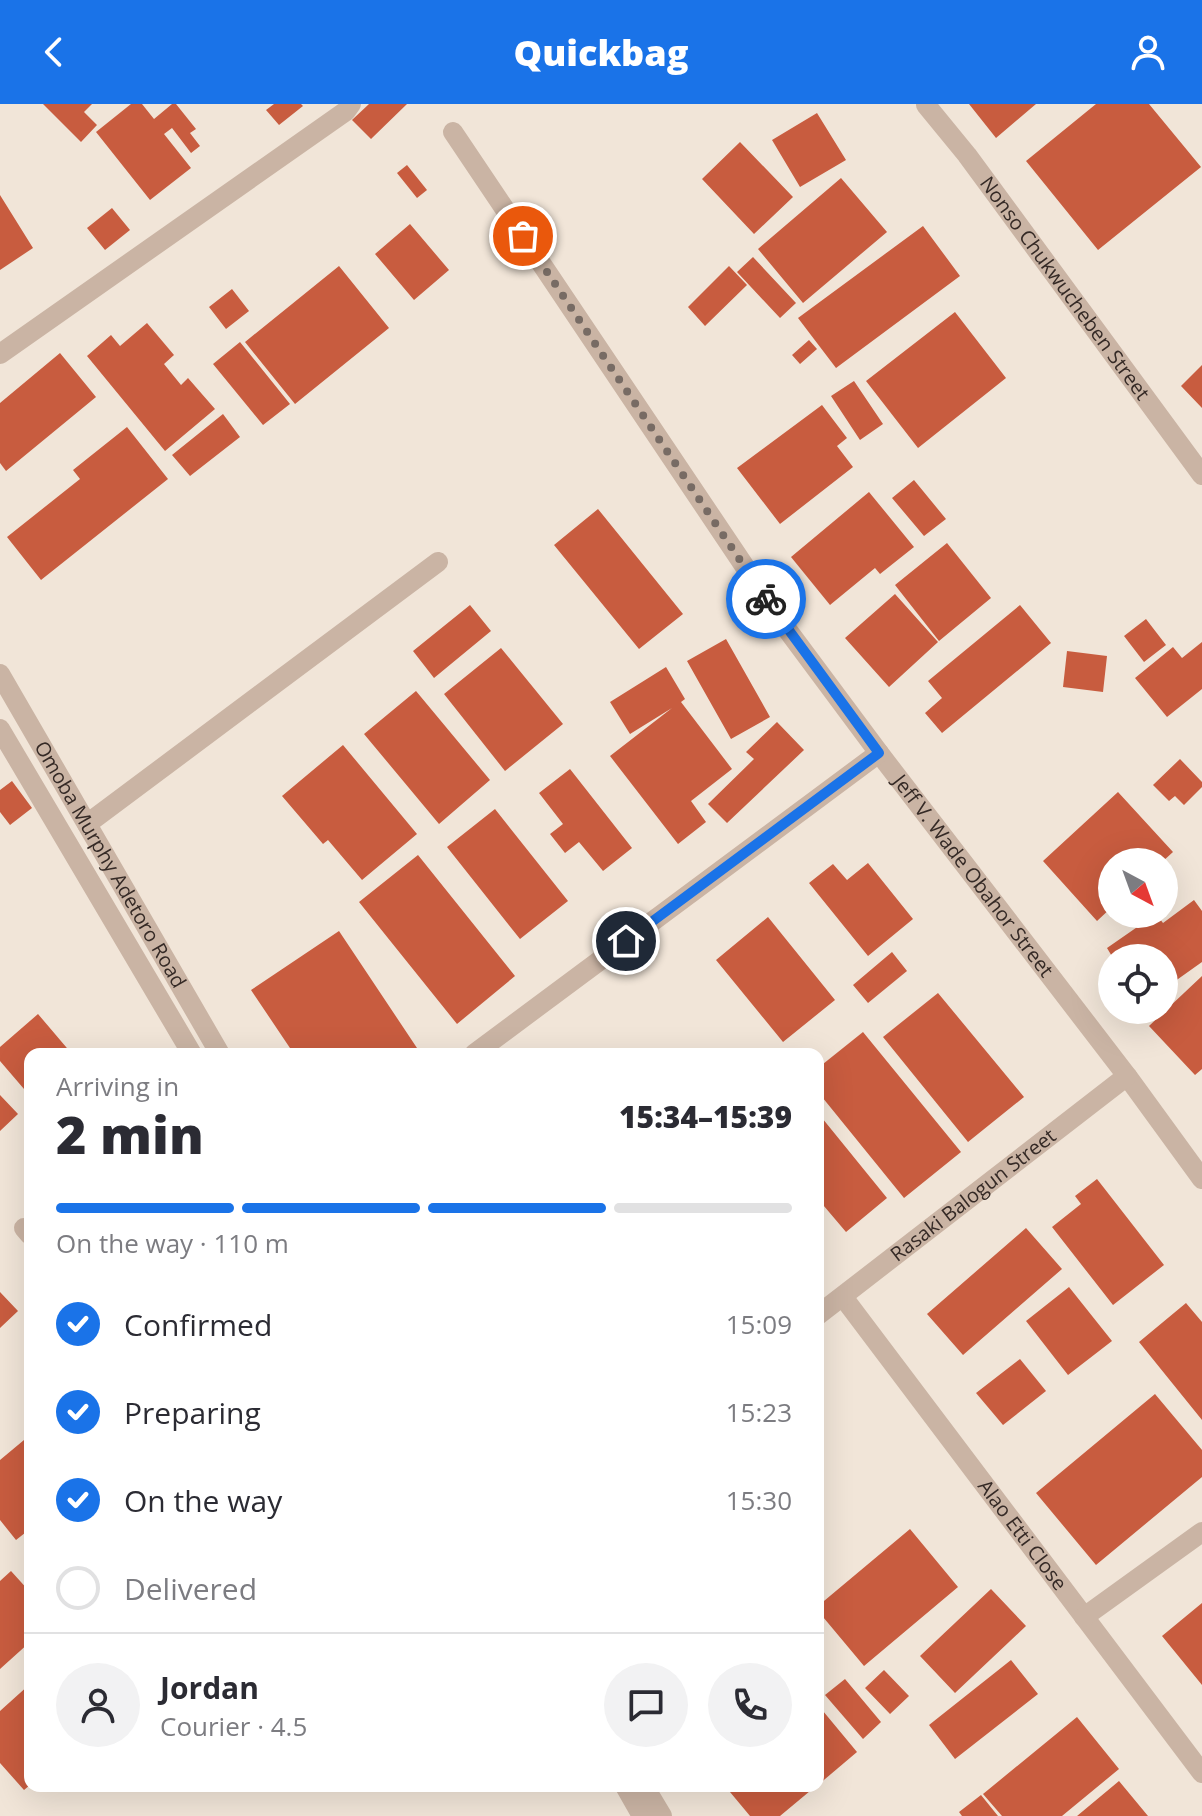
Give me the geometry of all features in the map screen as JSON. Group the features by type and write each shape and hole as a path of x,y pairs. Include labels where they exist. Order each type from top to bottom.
{"street":[{"path":"0,354 346,111 351,104"},
{"name":"Nonso Chukwucheben Street","path":"926,105 967,155 1202,475"},
{"name":"Jeff V. Wade Obahor Street","path":"453,132 786,628 1202,1179"},
{"path":"87,824 438,562"},
{"name":"Omoba Murphy Adetoro Road","path":"0,674 217,1048"},
{"name":"Omoba Murphy Adetoro Road","path":"0,729 188,1048"},
{"path":"482,1048 879,753"},
{"name":"Rasaki Balogun Street","path":"824,1311 1127,1076"},
{"name":"Alao Etti Close","path":"843,1297 1202,1773"},
{"path":"1084,1617 1202,1532"},
{"path":"628,1792 642,1816"},
{"path":"648,1792 662,1816"}],"building":[{"path":"43,104 92,104 84,112 97,125 81,142"},
{"path":"131,104 142,104 154,119 176,104 196,129 190,133 200,146 191,153 172,128 164,134 191,168 150,200 96,132"},
{"path":"274,104 303,106 279,125 266,110"},
{"path":"369,104 407,104 371,139 352,120"},
{"path":"969,104 1036,104 996,138"},
{"path":"1096,104 1149,104 1201,167 1098,250 1026,161"},
{"path":"817,113 846,160 800,187 772,140"},
{"path":"740,142 793,197 754,234 702,179"},
{"path":"407,165 427,190 417,198 397,173"},
{"path":"841,178 887,232 803,303 758,249"},
{"path":"0,195 33,248 0,270"},
{"path":"112,208 130,230 105,250 87,228"},
{"path":"410,224 449,270 414,300 375,254"},
{"path":"923,226 960,276 836,368 798,318"},
{"path":"753,257 796,303 780,318 737,272"},
{"path":"339,266 389,328 295,404 245,342"},
{"path":"729,266 747,285 705,326 688,307"},
{"path":"232,289 249,311 226,329 209,307"},
{"path":"955,312 1006,378 918,448 866,381"},
{"path":"147,323 174,355 164,364 181,385 188,378 215,409 165,451 87,356 111,335 120,346"},
{"path":"809,340 817,349 800,364 792,355"},
{"path":"240,342 290,404 263,425 213,364"},
{"path":"60,353 96,397 6,471 0,463 0,403"},
{"path":"1202,365 1202,408 1181,386"},
{"path":"854,381 883,424 860,440 831,396"},
{"path":"822,405 847,438 837,446 853,467 780,524 737,468"},
{"path":"223,414 240,437 190,476 172,455"},
{"path":"127,427 168,479 41,580 7,537 80,479 73,470"},
{"path":"914,480 946,519 924,536 892,498"},
{"path":"869,492 914,547 880,574 875,568 830,605 791,557"},
{"path":"598,509 683,614 639,649 554,545"},
{"path":"947,543 991,598 939,641 895,585"},
{"path":"895,594 938,642 889,687 845,638"},
{"path":"470,605 491,631 434,678 413,651"},
{"path":"1020,605 1051,643 942,733 925,713 942,698 928,681"},
{"path":"1146,619 1166,645 1144,662 1124,636"},
{"path":"726,639 770,717 731,739 687,661"},
{"path":"1202,642 1202,689 1167,717 1135,678 1173,647 1182,658"},
{"path":"501,648 563,724 505,771 444,694"},
{"path":"1067,651 1107,656 1103,692 1063,687"},
{"path":"666,667 685,699 681,702 732,769 691,801 706,822 678,844 610,756 672,708 630,734 610,702"},
{"path":"416,691 490,780 439,824 364,734"},
{"path":"777,722 804,750 727,823 708,804 754,759 746,752"},
{"path":"343,745 417,834 362,880 328,840 323,844 282,796"},
{"path":"1180,759 1202,782 1202,787 1184,805 1175,796 1169,801 1153,785"},
{"path":"570,769 632,848 603,871 579,842 565,853 550,834 563,824 539,793"},
{"path":"12,781 32,808 10,825 0,812 0,790"},
{"path":"1118,792 1169,848 1098,848 1097,921 1043,861"},
{"path":"495,809 568,901 520,939 447,847"},
{"path":"418,855 515,976 457,1024 359,902"},
{"path":"868,863 913,919 868,956 809,883 833,864 847,880"},
{"path":"1194,900 1202,911 1202,962 1178,979 1178,944 1113,944 1136,928 1178,928 1178,912"},
{"path":"768,917 835,1000 783,1042 716,960"},
{"path":"339,931 417,1048 290,1048 251,990"},
{"path":"892,952 907,971 868,1003 853,985"},
{"path":"1202,976 1202,1069 1195,1075 1149,1026 1178,1024 1178,999"},
{"path":"938,993 1024,1097 968,1142 883,1037"},
{"path":"38,1014 67,1048 24,1048 24,1089 0,1061 0,1047"},
{"path":"863,1032 961,1152 904,1198 824,1099 824,1063"},
{"path":"0,1095 18,1114 0,1131"},
{"path":"824,1120 887,1198 846,1232 824,1206"},
{"path":"1097,1179 1164,1265 1113,1305 1052,1227 1081,1204 1075,1196"},
{"path":"1026,1228 1062,1269 963,1355 927,1314"},
{"path":"1069,1287 1112,1341 1068,1375 1026,1321"},
{"path":"0,1292 18,1311 0,1328"},
{"path":"1186,1303 1202,1322 1202,1420 1139,1342"},
{"path":"1020,1359 1046,1391 1003,1425 976,1393"},
{"path":"1155,1394 1202,1450 1202,1477 1096,1565 1036,1493"},
{"path":"24,1440 24,1534 16,1540 0,1520 0,1460"},
{"path":"910,1529 958,1587 864,1666 824,1618 824,1601"},
{"path":"11,1571 24,1585 24,1647 0,1669 0,1581"},
{"path":"991,1589 1026,1626 955,1693 920,1656"},
{"path":"1202,1603 1202,1685 1162,1636"},
{"path":"1011,1660 1038,1694 955,1759 929,1725"},
{"path":"884,1670 909,1696 890,1714 865,1688"},
{"path":"845,1679 881,1722 863,1739 825,1695"},
{"path":"24,1689 24,1790 0,1763 0,1711"},
{"path":"824,1712 857,1752 824,1780"},
{"path":"1077,1717 1119,1769 1062,1816 1002,1816 983,1794"},
{"path":"1119,1781 1148,1816 1077,1816"},
{"path":"730,1792 809,1792 780,1816 750,1816"},
{"path":"981,1795 998,1816 962,1816 959,1812"}],"way so far":[{"path":"523,236 766,599"}],"route":[{"path":"626,941 879,753 766,599"}]}
